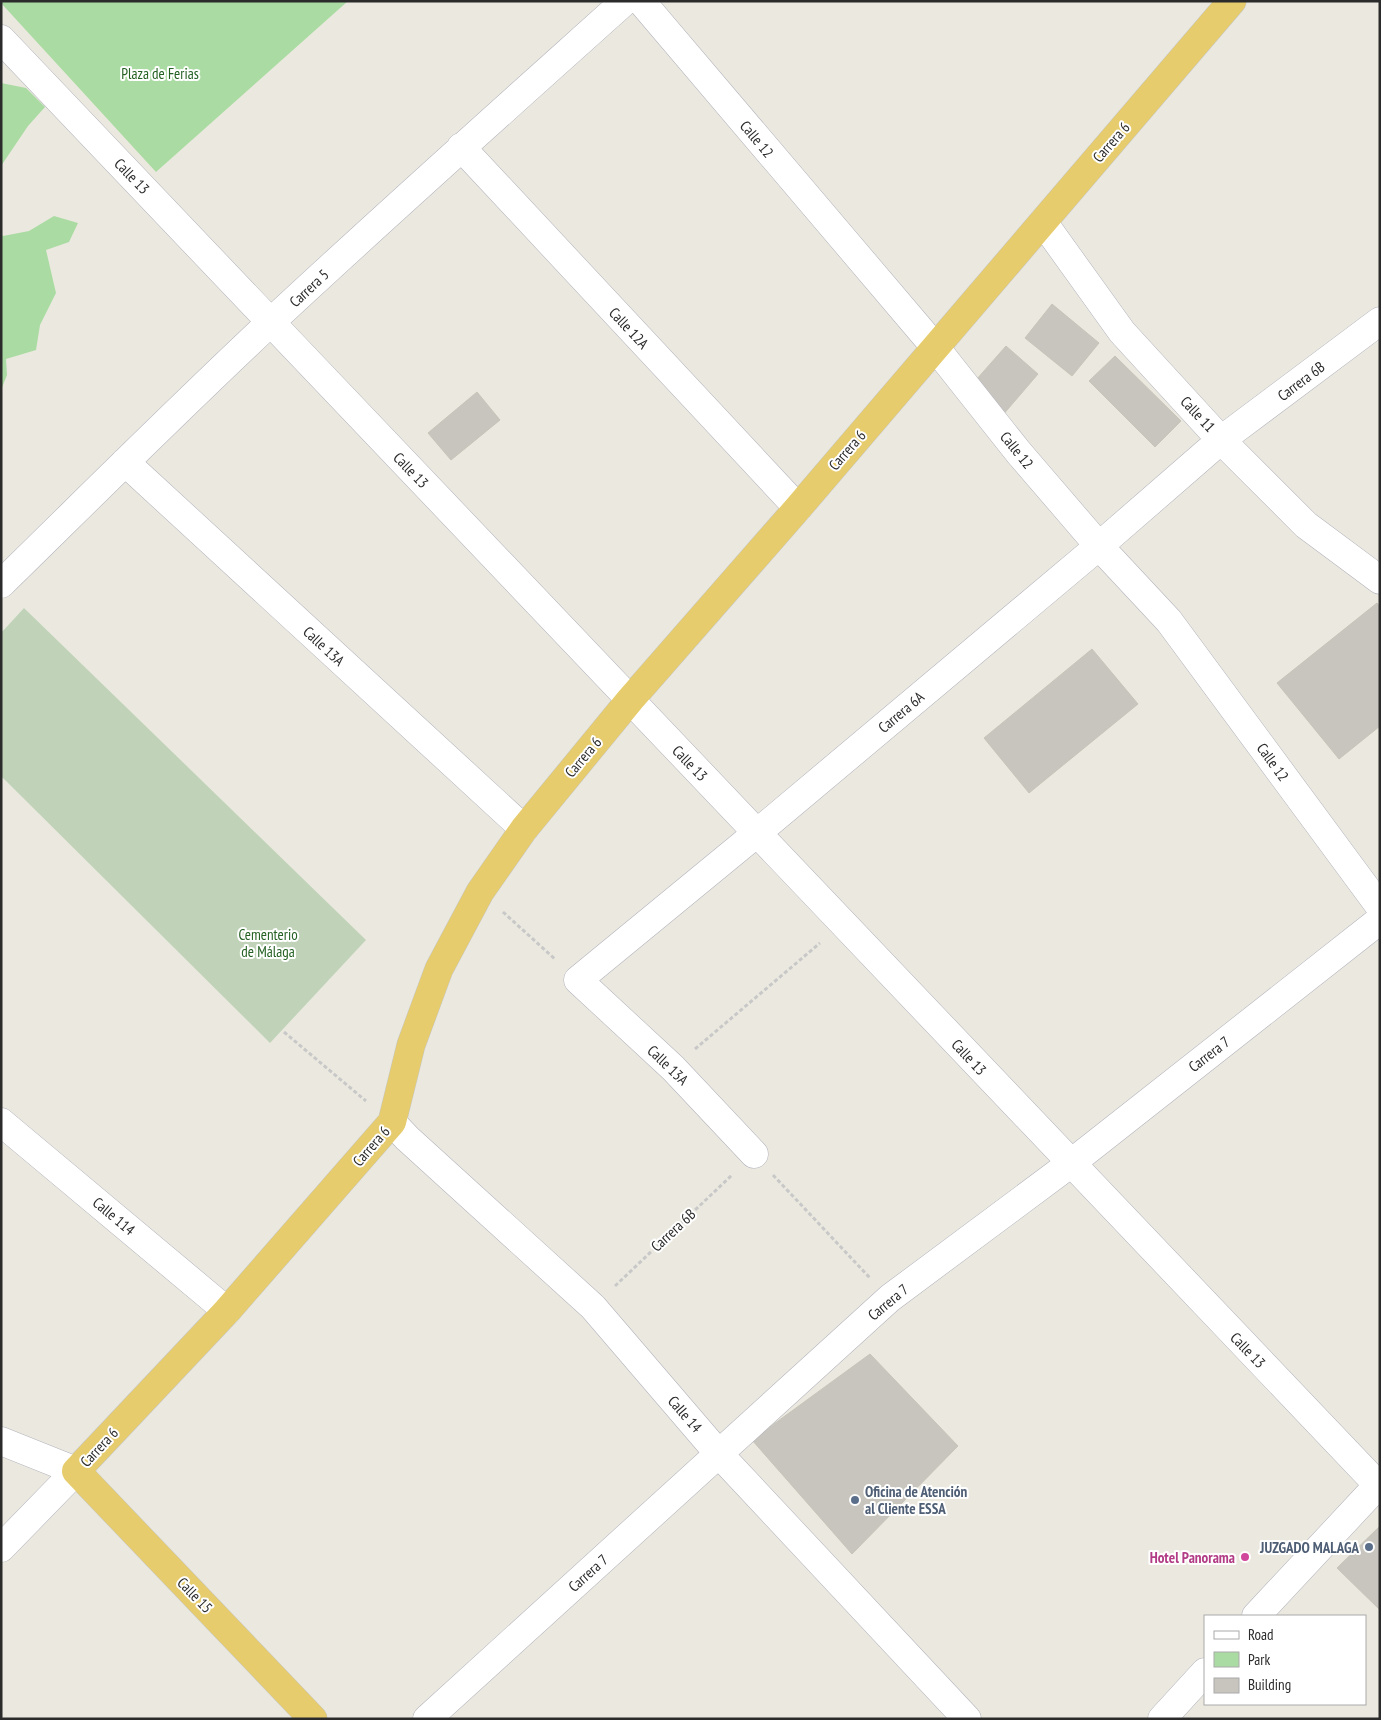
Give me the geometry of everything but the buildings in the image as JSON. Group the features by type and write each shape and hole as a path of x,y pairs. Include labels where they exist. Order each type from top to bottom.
{"highway":[{"name":"Carrera 6","path":"76,1471 227,1311 392,1122 411,1045 439,969 480,892 524,829 630,700 798,508 1232,1"},
{"name":"Calle 15","path":"76,1471 313,1719"}],"street":[{"name":"Carrera 5","path":"1,584 271,322 625,1"},
{"name":"Calle 12","path":"641,1 935,347 1019,454 1098,546 1169,621 1380,907"},
{"name":"Calle 13","path":"1,39 1070,1164 1379,1485"},
{"name":"Calle 12A","path":"461,148 798,508"},
{"name":"Calle 11","path":"1043,222 1122,332 1221,440 1306,525 1380,580"},
{"name":"Carrera 6B","path":"1221,440 1380,321"},
{"name":"Carrera 6A","path":"578,980 757,833 1221,440"},
{"name":"Calle 13A","path":"125,462 524,829"},
{"name":"Carrera 7","path":"427,1719 890,1298 1070,1164 1380,920"},
{"name":"Calle 13A","path":"578,980 672,1068 754,1154"},
{"name":"Calle 114","path":"1,1122 227,1311"},
{"name":"Calle 14","path":"392,1122 407,1138 592,1307 720,1454 968,1719"},
{"path":"1,1441 76,1471"},
{"name":"Carrera 6","path":"1,1548 76,1471"},
{"path":"1257,1615 1379,1485"},
{"path":"1162,1719 1204,1673"}],"path":[{"path":"480,892 578,980"},
{"path":"672,1068 843,924"},
{"path":"284,1032 392,1122"},
{"path":"754,1154 890,1298"},
{"name":"Carrera 6B","path":"592,1307 754,1154"}],"green space":[{"name":"Plaza de Ferias","path":"1,1 348,1 156,172"},
{"path":"1,83 26,88 45,107 28,126 1,166"},
{"path":"54,216 78,223 69,242 46,250 56,293 40,325 36,350 6,359 7,375 1,390 1,234 3,236 29,231"},
{"name":"Cementerio de Málaga","path":"24,608 366,940 270,1043 1,776 1,633"}],"place":[{"name":"Oficina de Atención al Cliente ESSA","path":"855,1500"},
{"name":"JUZGADO MALAGA","path":"1369,1547"},
{"name":"Hotel Panorama","path":"1245,1557"}]}
